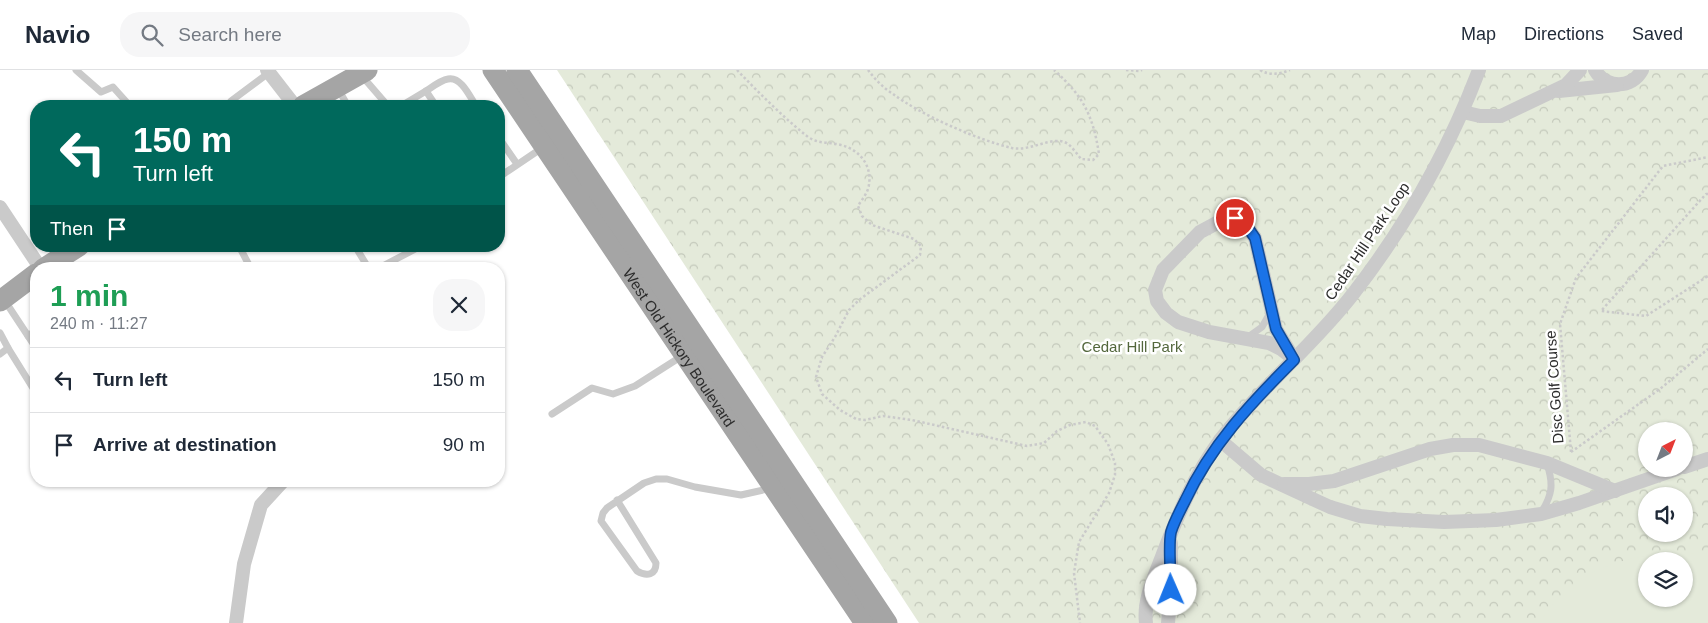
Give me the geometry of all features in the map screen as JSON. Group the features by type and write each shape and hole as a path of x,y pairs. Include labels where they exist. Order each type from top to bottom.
{"main road":[{"name":"West Old Hickory Boulevard","path":"493,70 685,355 887,623"},
{"name":"West Old Hickory Boulevard","path":"517,70 783,484 865,623"},
{"path":"524,70 554,116 556,128"},
{"path":"314,100 364,72"},
{"path":"53,262 69,252"},
{"path":"2,300 30,279"}],"street":[{"name":"Cedar Hill Park Loop","path":"1146,623 1148,597 1170,534 1202,468 1220,440 1244,411 1335,316 1377,261 1421,190 1463,112 1479,70"},
{"path":"1463,112 1480,116 1501,116 1556,91 1566,85 1580,70"},
{"path":"1595,70 1602,79 1618,85"},
{"path":"1556,91 1626,84 1634,80 1642,70"},
{"path":"270,71 291,100"},
{"path":"0,207 30,251"},
{"path":"1226,218 1235,218 1244,222 1255,238 1276,329 1294,360 1281,349 1269,343 1208,332 1178,322 1157,301 1154,290 1163,270 1175,255 1200,232 1226,218"},
{"path":"1220,440 1261,475 1330,508 1360,516 1387,520 1444,522 1496,520 1541,514 1652,478"},
{"path":"1280,484 1309,484 1334,481 1430,450 1452,445 1479,445 1546,463 1615,491"},
{"path":"1693,464 1708,459"},
{"path":"236,623 244,564 261,505 278,487"},
{"name":"Cedar Hill Park Loop","path":"1168,623 1171,590 1170,534"}],"lane":[{"path":"76,70 101,92 112,87 124,100"},
{"path":"232,100 270,71"},
{"path":"364,72 384,100"},
{"path":"411,100 447,79 451,79 459,82 470,100"},
{"path":"337,88 344,100"},
{"path":"426,91 432,100"},
{"path":"505,173 545,146"},
{"path":"505,151 517,164"},
{"path":"390,262 410,252"},
{"path":"2,300 30,339"},
{"path":"1244,339 1262,328 1272,310"},
{"path":"0,333 30,383"},
{"path":"0,354 8,348"},
{"path":"552,414 592,388 614,394 634,386 685,355"},
{"path":"1541,514 1550,499 1552,485 1546,463"},
{"path":"617,500 656,563 656,569 647,575 637,571 600,521 607,508 617,500 644,483 656,479 667,479 695,487 741,495 751,494 783,484"}],"path":[{"path":"738,70 756,90 809,138 853,149 864,159 869,175 868,189 858,206 862,216 872,225 914,239 922,246 920,256 859,300 849,310 822,357 816,377 822,394 840,410 856,419 865,420 883,416 912,420 1026,446 1044,443 1057,431 1070,425 1086,422 1096,426 1108,444 1116,463 1116,475 1109,493 1079,542 1074,573 1080,623"},
{"path":"868,70 892,94 916,108 980,137 1014,148 1031,148 1060,140 1069,144 1081,159 1093,160 1098,154 1090,119 1080,96 1054,70"},
{"path":"1126,70 1142,70"},
{"path":"1260,70 1267,74 1279,74 1290,70"},
{"name":"Disc Golf Course","path":"1708,157 1663,166 1576,278 1560,324 1571,452 1660,389 1708,349"},
{"path":"1708,194 1601,311 1646,316 1708,276"}],"green space":[{"name":"Cedar Hill Park","path":"557,70 1708,70 1708,623 919,623"},
{"path":"1693,554 1708,554 1708,623 1539,623 1558,599 1582,579 1596,571 1638,558 1638,607 1693,607"}],"route":[{"path":"1171,590 1170,534 1188,494 1220,440 1244,411 1294,360 1276,329 1255,238 1244,222 1235,218"}]}
